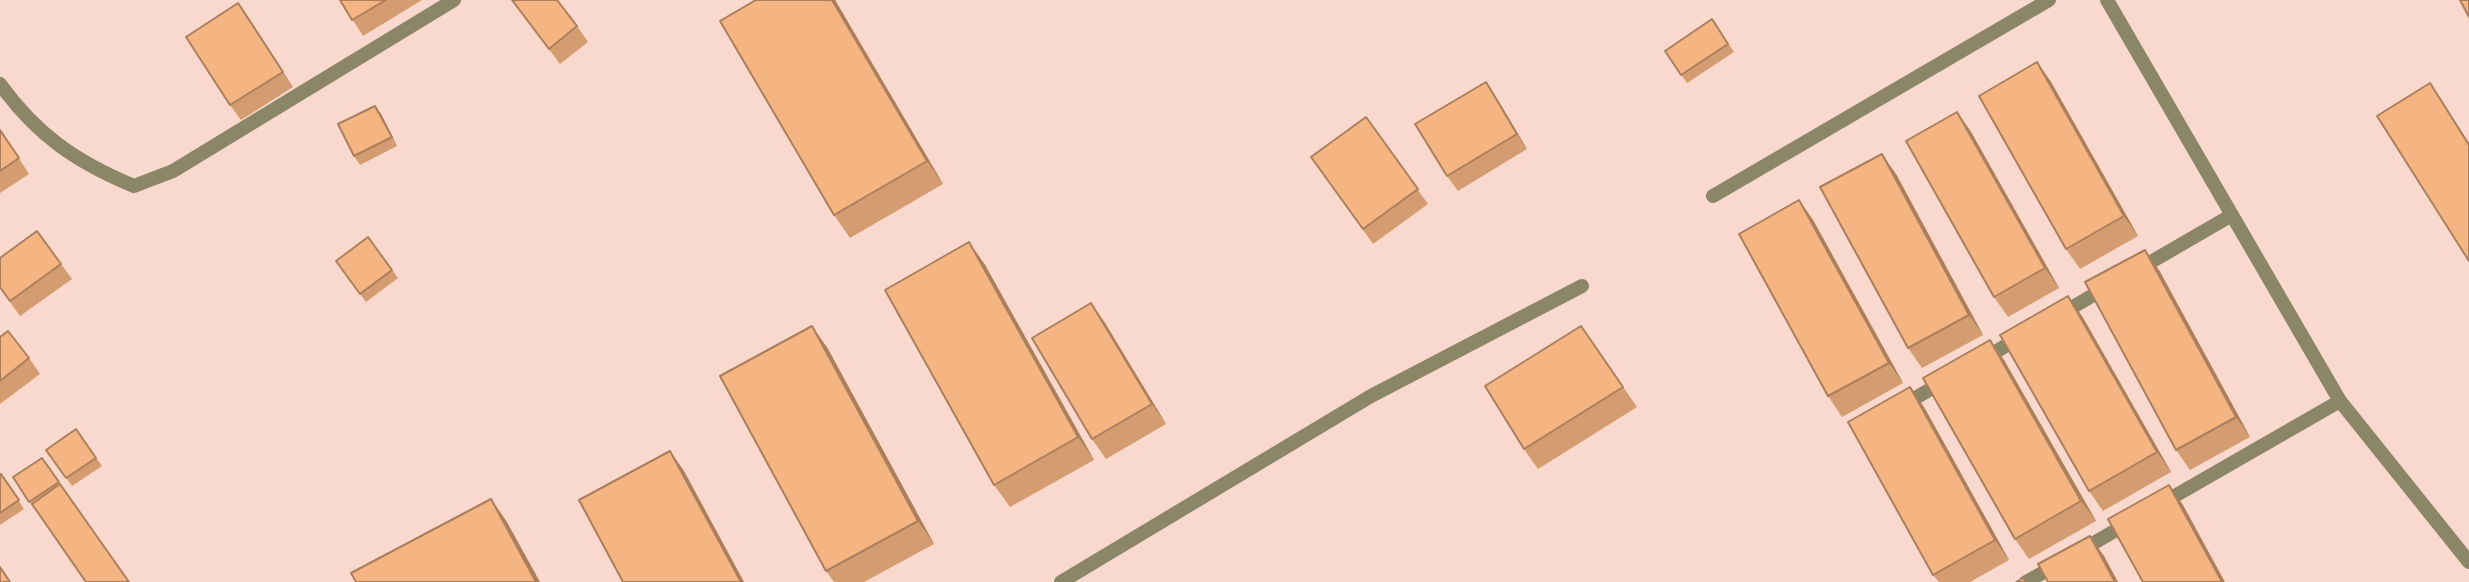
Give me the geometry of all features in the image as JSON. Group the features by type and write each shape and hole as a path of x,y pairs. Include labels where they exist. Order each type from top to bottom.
{"street":[{"path":"0,84 46,138 91,168 134,186 173,171 454,0"},
{"path":"1713,196 2049,0"},
{"path":"2107,0 2340,401 2469,562"},
{"path":"1891,412 2232,215"},
{"path":"1061,582 1371,396 1582,286"},
{"path":"2026,582 2340,401"}],"building":[{"path":"340,0 386,0 352,20"},
{"path":"512,0 557,0 577,26 549,49"},
{"path":"756,0 832,0 927,161 834,215 720,21"},
{"path":"2460,0 2469,0 2469,17"},
{"path":"238,3 283,72 230,105 186,37"},
{"path":"1712,19 1728,44 1681,75 1665,51"},
{"path":"2037,62 2124,216 2066,249 1979,96"},
{"path":"1486,82 1517,134 1447,176 1415,124"},
{"path":"2430,83 2469,145 2469,261 2377,116"},
{"path":"375,106 392,137 354,156 338,124"},
{"path":"1957,112 2045,268 1994,297 1906,141"},
{"path":"1366,117 1418,189 1363,229 1311,157"},
{"path":"0,130 19,158 0,171"},
{"path":"1882,154 1969,315 1908,348 1820,187"},
{"path":"1799,200 1889,363 1828,396 1739,234"},
{"path":"37,231 61,264 10,301 0,287 0,258"},
{"path":"368,237 392,270 360,294 336,261"},
{"path":"969,242 1078,437 994,485 885,290"},
{"path":"2145,250 2236,417 2176,450 2085,282"},
{"path":"2068,296 2157,452 2089,491 2000,335"},
{"path":"1091,303 1152,404 1092,439 1032,338"},
{"path":"812,326 918,521 826,571 720,376"},
{"path":"1581,326 1623,387 1524,449 1485,386"},
{"path":"8,331 29,358 0,381 0,337"},
{"path":"1990,340 2081,501 2015,539 1923,378"},
{"path":"1910,387 1995,540 1933,575 1848,422"},
{"path":"76,429 96,458 66,478 46,450"},
{"path":"670,451 741,582 623,582 579,500"},
{"path":"42,458 59,482 29,502 13,477"},
{"path":"0,474 19,500 0,513"},
{"path":"60,484 129,582 86,582 32,504"},
{"path":"2169,485 2222,582 2143,582 2108,519"},
{"path":"491,499 536,582 356,582 351,573"},
{"path":"2090,536 2115,582 2048,582 2038,564"},
{"path":"0,567 10,582 0,582"}]}
